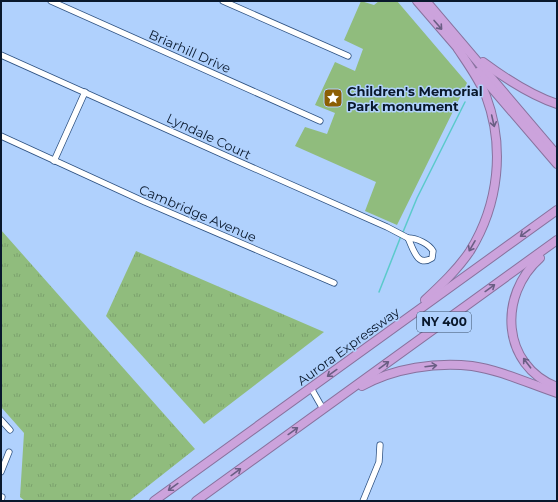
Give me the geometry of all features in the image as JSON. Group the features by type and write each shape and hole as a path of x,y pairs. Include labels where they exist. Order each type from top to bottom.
{"highway":[{"path":"417,1 460,46 557,155"},
{"path":"426,1 460,46 557,164"},
{"path":"460,46 511,81 539,97 557,104"},
{"path":"408,317 457,268 470,251 486,220 494,189 497,154 496,134 492,116 485,95 460,46"},
{"name":"Aurora Expressway","path":"154,501 557,210"},
{"path":"557,240 532,264 525,274 514,296 510,320 514,341 524,360 544,381 557,387"},
{"name":"NY 400","path":"196,501 557,240"},
{"path":"330,404 373,380 390,374 411,369 447,365 473,366 486,369 557,393"}],"street":[{"name":"Briarhill Drive","path":"51,1 320,120"},
{"path":"224,1 348,56"},
{"name":"Lyndale Court","path":"1,55 388,227 408,238 412,238 429,246 433,251 432,258 424,261 420,260 416,256 408,238"},
{"path":"54,161 85,92"},
{"name":"Cambridge Avenue","path":"1,136 145,202 334,283"},
{"path":"311,388 323,409"},
{"path":"1,420 10,430"},
{"path":"363,501 379,462 380,445"},
{"path":"1,472 9,452"}],"green space":[{"path":"361,1 374,5 379,1 397,1 467,83 397,225 365,211 376,182 295,146 305,127 327,134 335,113 315,105 335,62 355,71 363,49 344,40"},
{"path":"1,230 195,449 129,501 25,501 20,497 24,433 1,407"},
{"path":"136,251 324,332 204,424 106,316"}],"waterway":[{"path":"403,232 417,198 465,102"},
{"path":"379,292 401,236"}],"place":[{"name":"Children's Memorial Park monument","path":"333,98"}]}
